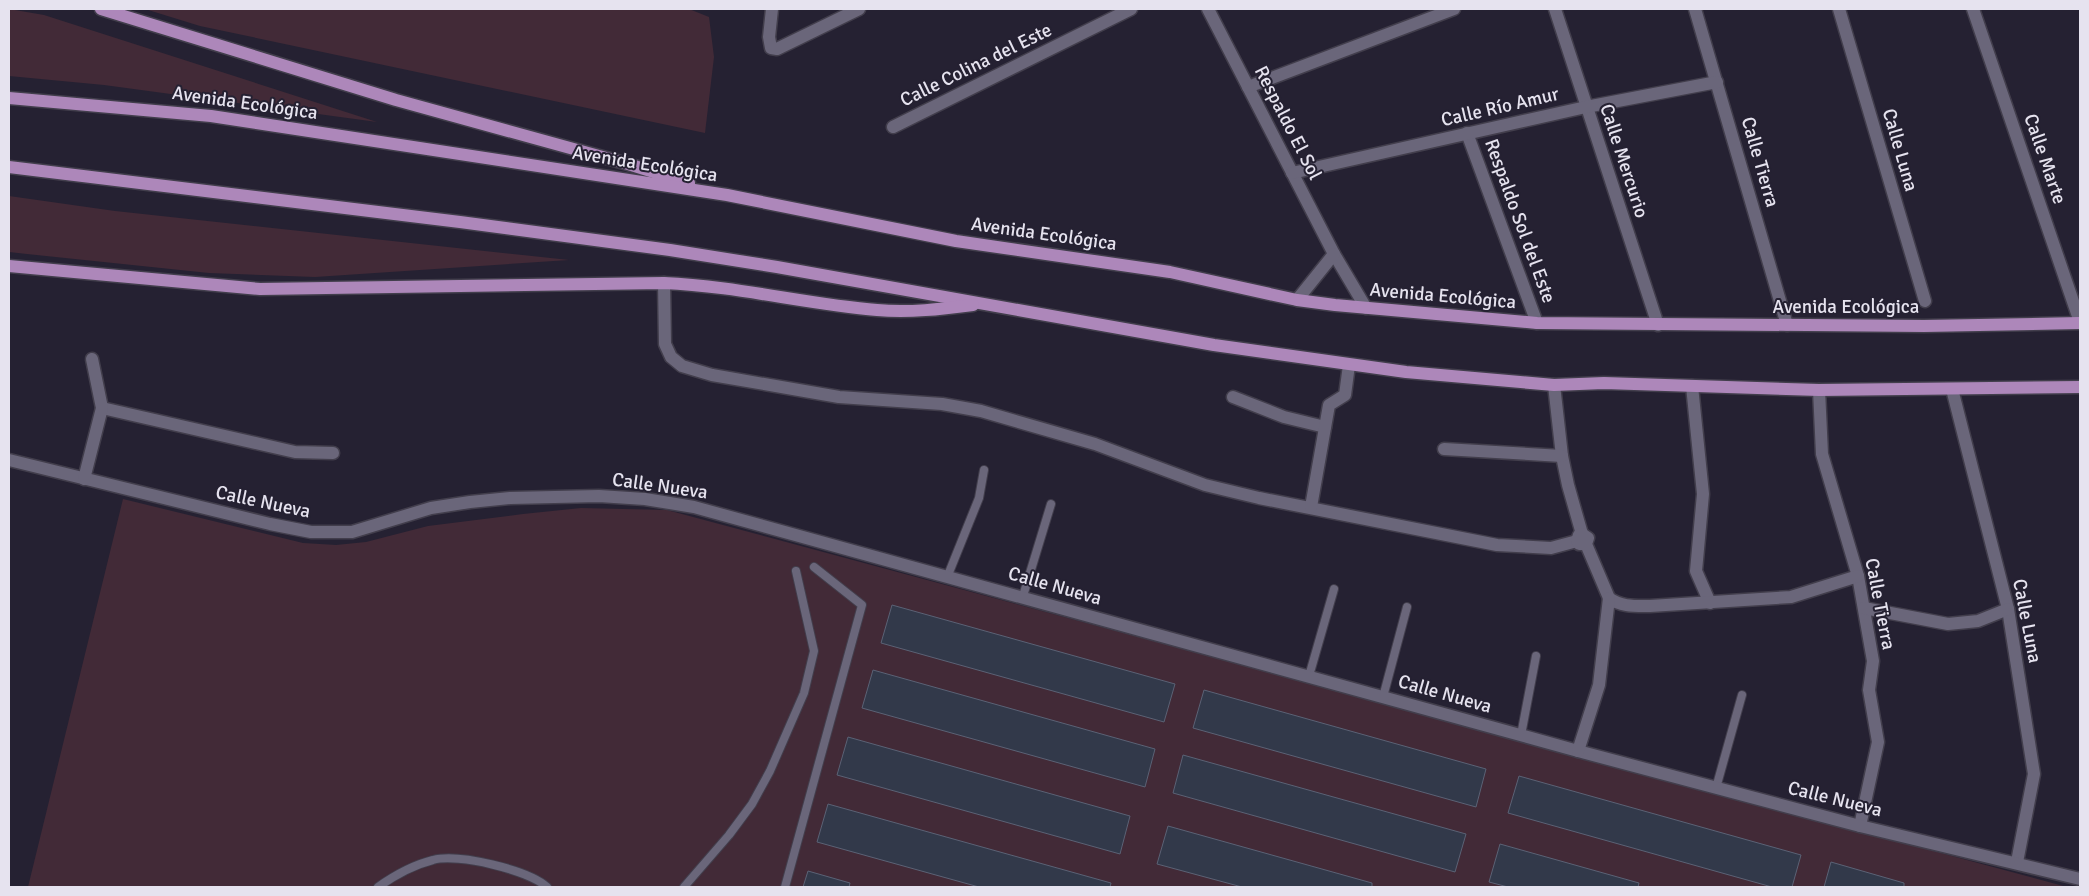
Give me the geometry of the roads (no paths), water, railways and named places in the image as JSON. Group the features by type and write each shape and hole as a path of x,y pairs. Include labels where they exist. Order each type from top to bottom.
{"main road":[{"path":"101,9 396,100 628,164 727,195"},
{"name":"Avenida Ecológica","path":"9,98 211,116 727,195 956,240 1170,272 1297,300 1366,308 1537,322 1658,325 1924,326 2080,322"},
{"path":"9,167 450,220 670,250 1214,345 1349,365 1554,385 1604,383 1819,390 2080,387"},
{"path":"9,266 260,288 664,282 708,285 878,310 934,310 987,304"}],"street":[{"path":"772,9 769,37 771,48 777,49 859,9"},
{"name":"Calle Colina del Este","path":"892,127 1131,9"},
{"name":"Respaldo El Sol","path":"1208,9 1334,254 1366,308"},
{"path":"1248,87 1421,15 1454,9"},
{"name":"Calle Mercurio","path":"1555,9 1658,325"},
{"name":"Calle Tierra","path":"1696,9 1787,325"},
{"name":"Calle Luna","path":"1839,9 1925,302"},
{"name":"Calle Marte","path":"1973,9 2080,322"},
{"name":"Calle Río Amur","path":"1292,173 1586,107 1717,82"},
{"name":"Respaldo Sol del Este","path":"1467,133 1537,322"},
{"path":"1297,300 1334,254"},
{"path":"664,282 665,344 671,356 682,366 712,375 839,397 942,404 981,411 1095,444 1205,485 1496,545 1550,548 1582,540"},
{"path":"84,479 102,408 92,359"},
{"path":"1311,507 1330,403 1345,395 1349,365"},
{"path":"1554,385 1562,456 1582,540 1609,598 1616,603 1627,606 1710,603 1791,597 1858,576"},
{"path":"1692,386 1703,494 1696,571 1710,603"},
{"name":"Calle Luna","path":"1952,389 2008,609 2034,774 2017,862"},
{"name":"Calle Tierra","path":"1819,390 1822,454 1858,576 1873,661 1869,690 1878,742 1860,826"},
{"path":"1233,396 1284,417 1325,427"},
{"path":"102,408 295,452 333,452"},
{"path":"1444,449 1562,456"},
{"name":"Calle Nueva","path":"9,460 270,524 311,532 352,532 431,508 470,502 599,496 694,507 1024,596 1578,751 1860,826 2017,862 2080,879"},
{"path":"1578,751 1599,685 1609,598"},
{"path":"1864,608 1948,624 1978,621 2008,609"}],"lane":[{"path":"948,576 979,498 984,470"},
{"path":"1024,596 1051,504"},
{"path":"785,887 862,605 814,567"},
{"path":"684,887 752,804 770,771 804,694 814,651 796,571"},
{"path":"1309,676 1334,589"},
{"path":"1383,696 1406,607"},
{"path":"1521,735 1536,656"},
{"path":"1716,788 1742,695"},
{"path":"378,887 400,872 435,859 487,863 514,870 542,882 547,887"}]}
